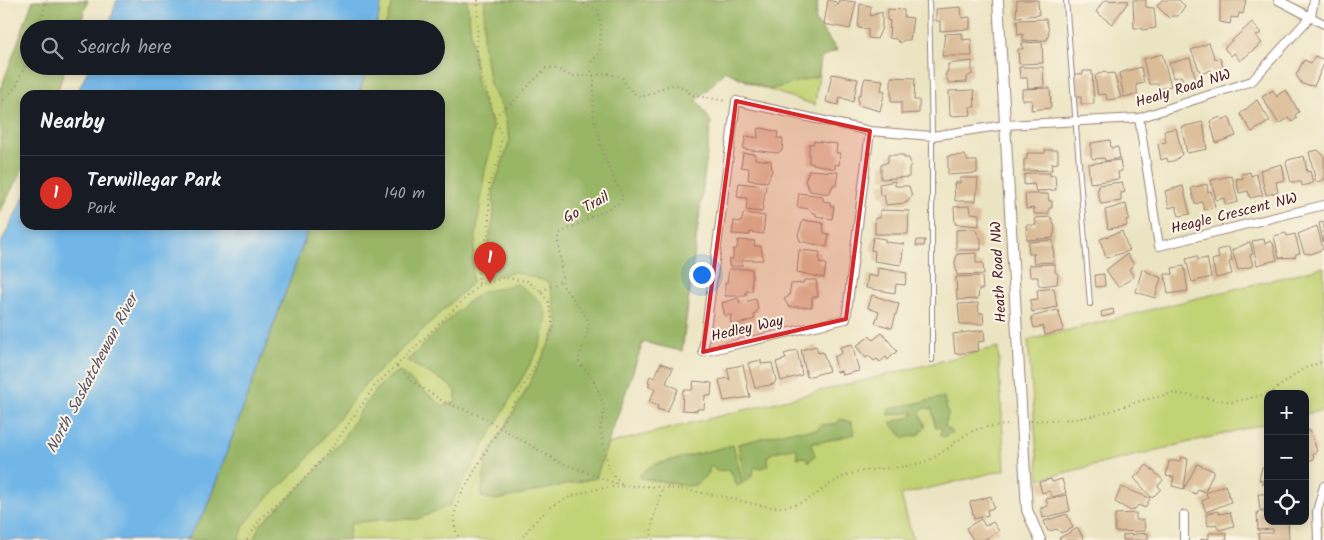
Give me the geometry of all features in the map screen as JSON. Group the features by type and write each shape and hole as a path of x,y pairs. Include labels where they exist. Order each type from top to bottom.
{"street":[{"name":"Heath Road NW","path":"998,0 1027,510 1040,540"},
{"path":"1278,0 1324,24"},
{"path":"1311,16 1314,0"},
{"name":"Healy Road NW","path":"1005,125 1139,118 1252,81 1311,16"},
{"path":"736,101 870,131 932,136 1005,125"},
{"name":"Hedley Way","path":"736,101 703,352 846,319 870,131"},
{"name":"Heagle Crescent NW","path":"1139,118 1159,246 1324,205"},
{"path":"1318,540 1317,511 1324,486"},
{"path":"1184,515 1184,540"}],"lane":[{"path":"929,0 932,136 932,360"},
{"path":"1066,0 1090,304"}],"path":[{"path":"41,20 47,0"},
{"path":"478,0 477,54 481,75 502,137 499,158 489,184 489,230 478,265 479,285"},
{"name":"Go Trail","path":"582,0 582,3 598,10 601,26 600,52 592,61 590,68 593,114 597,134 622,198 617,204 559,234 562,281 563,286 587,318 589,327 578,361 593,379 601,397 604,411 600,428 609,471 625,486"},
{"path":"494,116 512,103 546,68 557,69 571,76 592,76 606,73 622,77 628,91 640,97 647,96 664,85 680,86 686,89 690,95 719,102 736,101"},
{"path":"0,104 16,87 21,75"},
{"path":"247,540 262,517 314,468 374,388 479,285 505,278 527,281 542,291 548,302 553,327 548,341 501,427 460,496 454,513 454,527 460,540"},
{"path":"542,291 562,281"},
{"path":"1274,390 1303,369 1324,361"},
{"path":"396,365 416,383 444,402 479,415 559,462 625,486"},
{"path":"520,540 540,516 558,503 585,493 625,486 662,488 695,492 773,507 787,507 810,499 848,475 905,467 926,461 979,428 1036,420 1075,420 1174,393 1232,402 1264,395"},
{"path":"653,540 650,530 660,503 662,488"}],"highlighted area":[{"path":"736,101 870,131 846,319 703,352"}],"green space":[{"path":"33,0 88,0 82,20 26,20"},
{"path":"382,0 818,0 815,20 837,50 821,58 815,105 757,86 725,71 696,100 711,122 682,351 643,342 607,444 998,347 1005,470 901,495 913,540 186,540 308,230 445,230 445,90 360,90 365,75 445,75 445,20 378,20"},
{"path":"394,0 467,0 477,84 493,127 473,258 472,283 365,384 301,467 264,501 244,526 239,540 186,540 205,512 308,230 445,230 445,90 360,90 366,75 445,75 445,20 387,20"},
{"path":"485,0 818,0 815,20 837,50 821,58 818,76 769,90 725,71 697,100 711,122 682,351 643,342 596,478 496,500 481,497 487,456 521,400 559,324 549,282 515,272 486,278 483,269 494,216 493,189 510,140 503,110 490,85 483,40"},
{"path":"20,36 20,75 63,75 58,90 20,90 20,174 0,212 0,91"},
{"path":"1324,267 1324,410 1309,413 1309,390 1264,390 1264,424 1039,479 1028,340"},
{"path":"517,284 542,305 546,319 542,339 537,352 450,505 418,519 351,523 348,540 253,540 260,525 329,456 345,436 372,395 399,371 443,406 456,402 456,391 445,382 407,361 464,305 482,292"},
{"path":"944,397 948,414 945,426 952,432 943,437 940,435 942,429 935,426 932,409 924,408 920,414 926,426 918,435 904,438 890,423 913,416 913,412 888,415 889,409"},
{"path":"840,419 851,422 855,434 817,443 813,442 811,445 815,455 809,462 805,457 797,458 797,449 794,448 774,452 767,457 769,465 762,468 755,467 752,476 745,482 738,444 790,431 816,430 822,425 838,423"},
{"path":"733,445 743,483 737,486 730,470 716,471 712,465 709,468 709,473 695,485 688,486 639,478 652,465"}],"water":[{"path":"117,0 382,0 378,20 111,20"},
{"path":"86,75 365,75 360,90 78,90"},
{"name":"North Saskatchewan River","path":"20,205 20,230 308,230 205,512 186,540 0,540 0,245"}],"building":[{"path":"828,0 836,2 835,6 837,6 839,0 856,2 850,29 824,24"},
{"path":"1017,0 1038,0 1039,15 1016,17"},
{"path":"1104,0 1129,1 1112,24 1096,12"},
{"path":"1133,0 1146,0 1146,7 1154,8 1156,28 1142,30 1141,28 1134,28"},
{"path":"1162,0 1179,0 1185,6 1178,16 1169,18 1157,6"},
{"path":"1220,0 1246,0 1243,14 1239,13 1238,18 1231,17 1230,24 1220,22"},
{"path":"860,4 871,6 870,16 882,12 882,28 877,39 868,38 868,29 858,28"},
{"path":"961,7 962,18 970,17 970,29 940,31 940,21 936,21 936,9"},
{"path":"888,9 904,10 904,17 913,18 910,40 904,40 900,43 896,39 889,38 890,21 887,20"},
{"path":"1046,19 1049,31 1047,40 1023,41 1023,34 1018,35 1017,20"},
{"path":"1252,22 1261,33 1256,36 1262,43 1240,61 1234,53 1231,56 1224,48"},
{"path":"962,33 963,40 971,39 972,56 942,56 945,34"},
{"path":"1042,42 1043,63 1019,64 1018,49 1023,49 1022,43"},
{"path":"1209,43 1215,59 1220,58 1224,70 1212,74 1211,70 1201,74 1191,50"},
{"path":"1162,54 1171,86 1159,89 1158,84 1149,84 1143,59"},
{"path":"1315,56 1324,60 1324,64 1314,86 1302,84 1296,75 1304,60 1311,63"},
{"path":"1190,58 1196,80 1185,83 1181,76 1173,78 1169,63"},
{"path":"972,61 972,74 967,77 967,82 949,83 945,75 948,71 948,64"},
{"path":"1019,67 1043,67 1044,87 1028,88 1027,78 1020,78"},
{"path":"1141,67 1144,83 1136,85 1138,94 1124,97 1119,73"},
{"path":"1083,71 1092,71 1094,104 1081,104 1081,97 1074,97 1073,74 1083,74"},
{"path":"1104,71 1108,74 1114,73 1121,98 1107,100 1106,94 1098,95 1095,76"},
{"path":"832,74 858,79 853,102 840,97 838,105 826,102"},
{"path":"891,77 915,78 914,100 919,100 919,113 901,114 901,102 891,102"},
{"path":"865,78 883,80 881,90 885,91 880,111 858,105 858,95 860,95"},
{"path":"1050,88 1051,108 1031,110 1032,100 1022,100 1022,89"},
{"path":"974,90 975,107 970,107 971,115 950,116 949,91"},
{"path":"1273,90 1277,97 1286,90 1299,112 1295,115 1297,118 1292,122 1289,118 1279,124 1262,97"},
{"path":"1257,100 1270,121 1252,132 1240,114"},
{"path":"1221,117 1222,120 1229,117 1236,136 1216,143 1210,121"},
{"path":"1203,122 1207,149 1187,153 1181,127"},
{"path":"762,128 778,132 777,138 782,138 783,141 782,150 778,153 743,149 746,136 758,138 757,129"},
{"path":"1176,128 1182,154 1176,160 1168,162 1167,158 1161,160 1158,144 1166,142 1164,131"},
{"path":"1110,140 1111,148 1118,147 1120,158 1105,161 1104,158 1093,159 1091,156 1091,143"},
{"path":"814,141 837,144 836,153 840,153 839,165 835,164 835,169 809,163 809,144 813,144"},
{"path":"1045,150 1058,150 1058,163 1051,164 1052,170 1024,171 1024,160 1027,159 1027,153 1045,153"},
{"path":"1318,150 1324,156 1324,180 1316,182 1309,152"},
{"path":"743,153 755,154 755,159 771,161 772,171 767,182 748,180 749,168 741,167"},
{"path":"888,155 904,155 904,158 909,158 911,165 909,177 881,179 881,165 888,162"},
{"path":"965,155 968,161 977,161 977,173 948,175 948,156"},
{"path":"1304,156 1307,172 1310,171 1313,183 1302,186 1301,182 1291,182 1286,163 1288,160"},
{"path":"1120,160 1122,171 1118,172 1119,179 1090,183 1088,164"},
{"path":"1282,164 1285,180 1276,182 1278,192 1266,195 1260,170"},
{"path":"809,170 838,172 836,185 833,185 829,194 810,191 805,181"},
{"path":"1250,172 1251,176 1256,174 1263,195 1250,198 1248,191 1239,193 1236,179 1243,178 1242,174"},
{"path":"1030,173 1050,173 1050,176 1055,175 1056,190 1036,191 1034,184 1024,185 1024,175"},
{"path":"1232,177 1238,202 1226,205 1224,198 1216,200 1211,180"},
{"path":"960,178 978,178 976,201 955,201 954,183 960,183"},
{"path":"895,181 895,186 909,186 912,196 906,203 886,205 884,195 880,195 879,184"},
{"path":"1122,182 1125,192 1121,193 1121,201 1101,204 1097,190 1099,189 1098,185"},
{"path":"739,183 766,186 762,212 746,210 747,198 737,197"},
{"path":"1207,184 1208,192 1211,191 1215,207 1204,210 1202,202 1195,204 1191,188"},
{"path":"1183,186 1190,214 1179,216 1176,206 1169,208 1165,191"},
{"path":"799,193 823,196 823,201 830,202 830,206 834,206 832,219 816,216 816,213 812,213 809,209 797,207"},
{"path":"1025,194 1048,194 1049,201 1052,201 1052,208 1049,208 1049,214 1034,214 1034,208 1026,209"},
{"path":"1126,204 1129,219 1126,220 1127,226 1108,229 1105,210"},
{"path":"970,206 971,213 979,214 979,226 955,224 954,207"},
{"path":"880,210 909,211 908,234 875,234 875,218 880,218"},
{"path":"744,213 765,216 763,234 750,232 750,235 732,234 734,221 741,222"},
{"path":"1051,217 1055,227 1053,238 1027,240 1026,225 1036,225 1035,218"},
{"path":"803,220 823,223 824,233 829,234 827,247 800,241 798,235"},
{"path":"1324,222 1324,242 1323,242 1319,223"},
{"path":"1317,226 1323,249 1311,254 1304,253 1298,234"},
{"path":"975,229 981,239 981,250 956,250 956,230"},
{"path":"1122,231 1129,251 1106,258 1100,239"},
{"path":"1286,233 1287,236 1295,234 1300,253 1296,254 1295,257 1279,258 1274,236"},
{"path":"873,237 885,239 885,242 904,244 901,265 874,261 875,251 871,250"},
{"path":"1264,239 1265,244 1270,241 1273,243 1277,260 1257,265 1252,241"},
{"path":"738,240 755,241 754,246 761,246 763,260 742,260 742,266 729,266 729,259 733,259 733,249 737,249"},
{"path":"917,240 925,240 924,246 916,246"},
{"path":"1053,240 1054,262 1034,263 1033,255 1035,254 1029,254 1028,242"},
{"path":"1250,242 1253,254 1250,255 1253,266 1238,270 1232,250"},
{"path":"1229,247 1232,261 1229,262 1232,274 1216,278 1212,260 1219,258 1217,250"},
{"path":"799,250 820,252 819,263 826,264 824,278 797,272"},
{"path":"976,253 976,263 983,263 984,274 957,275 955,263 957,254"},
{"path":"1127,254 1134,265 1129,269 1134,277 1118,287 1106,270"},
{"path":"1197,256 1198,260 1207,258 1211,277 1192,282 1186,259"},
{"path":"1055,264 1055,272 1058,274 1057,284 1040,286 1038,277 1030,277 1029,265"},
{"path":"1184,266 1188,291 1168,294 1165,274 1173,274 1172,268"},
{"path":"878,268 907,273 905,285 896,284 895,293 866,288 868,275 877,277"},
{"path":"729,269 752,269 752,291 746,291 746,296 725,296 725,283 727,283"},
{"path":"1142,269 1161,278 1155,298 1136,292"},
{"path":"1104,274 1105,286 1096,287 1095,275"},
{"path":"956,277 982,277 983,289 979,289 978,299 957,300"},
{"path":"804,280 816,280 818,297 812,297 812,307 789,307 784,299 789,296 791,284 803,283"},
{"path":"1054,288 1057,307 1032,312 1030,300 1038,299 1037,290"},
{"path":"872,295 899,304 892,328 875,323 879,312 868,308"},
{"path":"738,298 740,303 756,299 758,309 754,315 755,319 732,326 730,318 732,315 725,316 722,303"},
{"path":"978,303 979,313 983,313 984,324 960,324 958,304"},
{"path":"1113,309 1114,314 1102,317 1101,312"},
{"path":"1058,310 1064,329 1062,331 1045,335 1043,326 1034,328 1031,317"},
{"path":"984,330 985,341 978,342 979,351 955,354 953,334"},
{"path":"882,333 897,351 888,360 886,357 880,362 877,359 874,361 869,356 866,358 856,346 870,336 873,340"},
{"path":"852,344 859,371 842,375 841,371 837,372 834,357 842,353 840,347"},
{"path":"816,346 818,353 823,352 829,371 807,377 801,350"},
{"path":"797,350 802,375 781,381 776,362 786,359 784,354"},
{"path":"761,360 761,364 772,363 776,380 774,384 755,388 748,363"},
{"path":"661,363 673,368 666,383 678,389 667,412 657,409 658,406 649,402 655,389 648,386 650,383 648,382 650,376 654,378"},
{"path":"743,365 750,397 724,401 719,380 728,378 730,380 727,368"},
{"path":"694,381 712,383 711,396 705,395 704,409 697,409 697,411 682,410 683,390 692,390"},
{"path":"1309,430 1317,451 1313,454 1314,459 1309,461 1309,435"},
{"path":"1181,457 1188,459 1184,489 1172,486 1174,477 1166,476 1169,461 1180,461"},
{"path":"1197,464 1214,471 1205,492 1198,489 1196,494 1184,489"},
{"path":"1147,465 1163,480 1158,486 1161,489 1152,498 1134,478"},
{"path":"1262,467 1264,467 1264,484 1262,484 1263,481 1259,480"},
{"path":"1051,479 1052,482 1062,479 1066,493 1053,497 1049,491 1042,493 1039,482"},
{"path":"1225,485 1231,502 1206,512 1202,501 1208,498 1206,493"},
{"path":"1121,487 1150,498 1145,508 1138,505 1131,511 1115,502"},
{"path":"1258,494 1264,494 1264,510 1260,510"},
{"path":"1067,495 1070,511 1043,518 1041,508 1048,506 1046,499"},
{"path":"991,496 994,508 987,510 988,515 974,519 970,502"},
{"path":"1218,511 1219,514 1230,512 1234,526 1219,530 1216,524 1208,526 1206,514"},
{"path":"1257,512 1264,512 1264,525 1288,525 1289,540 1259,540 1258,533 1273,533 1273,529 1258,530"},
{"path":"1136,513 1136,520 1144,520 1145,531 1115,532 1115,514"},
{"path":"1067,514 1073,528 1061,533 1057,529 1048,531 1044,521"},
{"path":"981,519 985,526 993,522 999,531 983,540 973,540 966,528"},
{"path":"1078,528 1084,540 1060,540 1059,538"},
{"path":"1148,533 1148,540 1123,540 1123,535"},
{"path":"1209,533 1226,533 1227,540 1200,540 1209,538"}],"place":[{"name":"Terwillegar Park","path":"490,283"}]}
